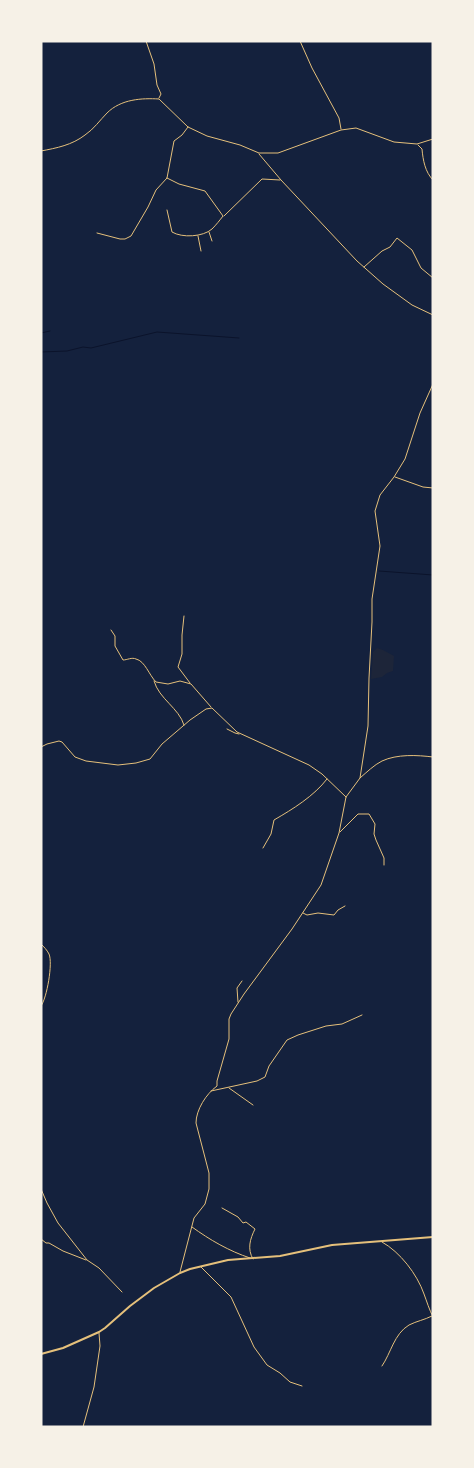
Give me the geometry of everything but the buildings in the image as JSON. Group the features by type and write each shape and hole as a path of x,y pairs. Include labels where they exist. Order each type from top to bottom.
{"street":[{"path":"146,41 161,94 159,99"},
{"path":"300,41 339,118 342,130"},
{"path":"41,151 58,148 80,139 96,126 109,111 136,99 159,99 188,127 207,136 240,145 259,153 278,153 342,130 356,128 394,142 417,144 433,138"},
{"path":"96,233 120,239 131,236 148,208 156,190 167,178 174,141 188,127"},
{"path":"417,144 422,148 423,162 433,180"},
{"path":"259,153 281,180 364,267 383,284 412,305 433,315"},
{"path":"167,178 179,184 206,191 224,216"},
{"path":"166,210 171,229 174,233 198,235 209,231 262,179 281,180"},
{"path":"209,231 212,241"},
{"path":"198,235 201,251"},
{"path":"364,267 382,251 390,247 398,238 412,250 421,268 433,278"},
{"path":"360,778 368,726 372,593 380,546 375,511 380,495 405,459 420,413 433,384"},
{"path":"394,477 433,488"},
{"path":"184,616 182,654 178,667 212,708 240,733 309,765 327,778 346,797"},
{"path":"111,630 115,636 114,643 120,658 123,660 138,659 154,680 156,688 178,714 184,726"},
{"path":"154,680 168,684 180,681 191,684"},
{"path":"41,747 59,741 62,742 71,754 79,759 112,764 130,764 150,759 162,744 201,712 212,708"},
{"path":"227,729 234,734 239,735 240,733"},
{"path":"180,1273 191,1226 197,1213 205,1204 209,1189 209,1173 196,1118 199,1109 211,1091 217,1086 229,1038 229,1019 238,1003 321,885 339,833 346,797 360,778 383,760 411,756 433,757"},
{"path":"263,848 271,834 274,820 297,806 321,787 327,778"},
{"path":"339,833 358,814 369,814 375,824 374,834 384,858 384,865"},
{"path":"302,913 307,915 318,913 334,914 345,906"},
{"path":"41,944 49,953 50,962 47,993 41,1006"},
{"path":"238,1003 237,988 242,981"},
{"path":"211,1091 257,1081 265,1077 269,1066 287,1040 326,1026 342,1024 362,1014"},
{"path":"228,1087 253,1104"},
{"path":"41,1190 58,1223 87,1260"},
{"path":"222,1208 255,1229 249,1249 249,1254 253,1259"},
{"path":"191,1226 203,1235 238,1254 253,1259"},
{"path":"41,1354 63,1348 99,1332 148,1293 180,1273 200,1266 228,1260 280,1256 332,1245 433,1237"},
{"path":"41,1239 63,1251 87,1260 99,1268 122,1292"},
{"path":"381,1241 405,1261 422,1290 433,1316 420,1320 404,1329 396,1339 382,1366"},
{"path":"200,1266 220,1285 230,1298 254,1347 267,1366 280,1373 290,1382 302,1386"},
{"path":"83,1427 94,1387 100,1346 99,1332"}],"shaded area":[{"path":"377,648 394,656 393,671 382,677 371,679 373,652"}],"waterway":[{"path":"41,333 50,331"},
{"path":"41,352 67,351 83,347 91,348 157,332 239,338"},
{"path":"379,571 433,575"}]}
